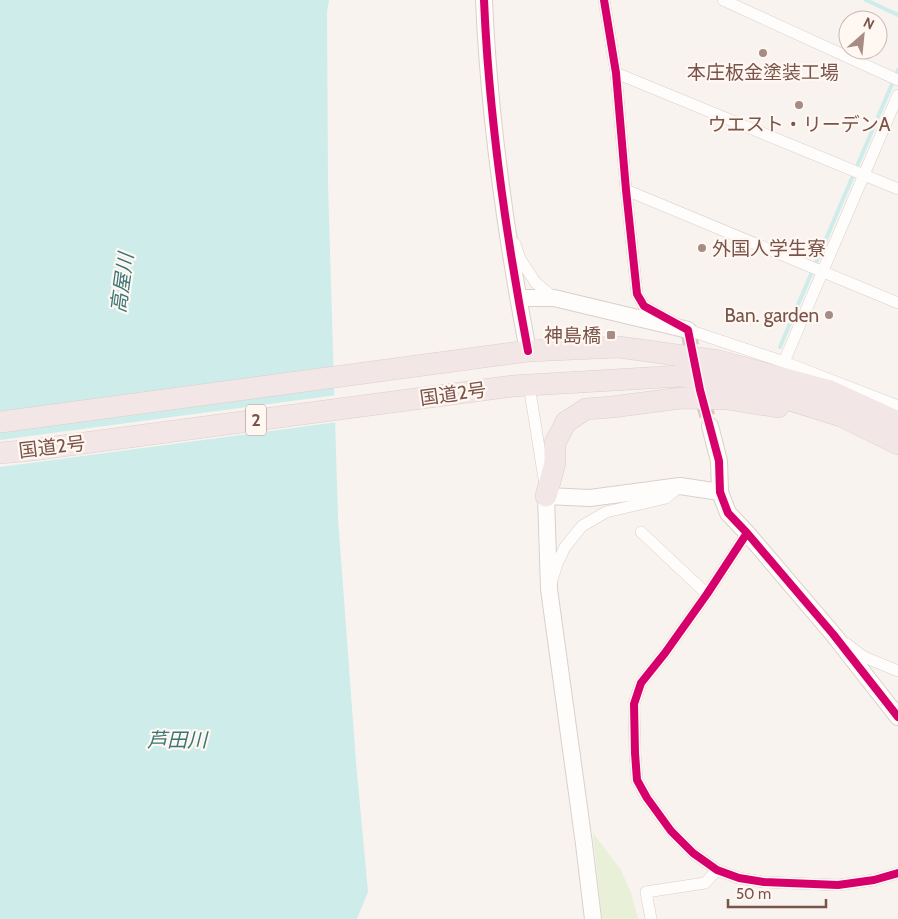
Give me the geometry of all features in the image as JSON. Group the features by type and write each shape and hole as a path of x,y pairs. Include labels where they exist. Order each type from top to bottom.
{"highway":[{"name":"国道2号","path":"0,422 518,353 619,348 720,361 830,391 893,434"},
{"name":"国道2号","path":"0,453 521,385 680,376 748,387 893,434"},
{"path":"546,496 555,463 555,443 566,422 586,409 681,398 727,399 795,408 893,434"}],"street":[{"path":"484,0 495,143 518,298 518,353"},
{"path":"604,0 616,72 637,294 644,306 688,330"},
{"path":"723,0 895,79"},
{"path":"616,72 898,189"},
{"path":"784,362 816,269 858,172 898,95"},
{"path":"626,190 898,303"},
{"path":"504,209 520,259 536,283 554,298"},
{"path":"518,298 554,298 688,330 784,362 898,406"},
{"path":"521,385 546,496 550,589 593,919"},
{"path":"710,426 719,461 720,492 728,513 748,533 833,634 898,717"},
{"path":"546,496 590,498 680,486 720,492"},
{"path":"550,589 557,564 565,547 582,526 606,512 666,498 680,486"},
{"path":"641,532 707,594"},
{"path":"748,533 665,653 641,683 634,704 637,780 671,831 693,853 717,870 739,878 764,882 838,885 874,880 898,873"},
{"path":"833,634 864,657 898,671"},
{"path":"651,919 646,892 705,883 717,870"}],"green space":[{"path":"593,833 621,870 631,893 638,919 602,919"}],"water":[{"name":"芦田川","path":"0,0 329,0 327,12 328,184 338,518 356,762 368,892 357,919 0,919"}],"pier":[{"name":"神島橋","path":"337,395 338,422 0,467 0,440"}],"waterway":[{"path":"866,0 898,15"},
{"path":"780,347 898,70"}],"tunnel":[{"path":"688,330 700,390 710,426"}],"cycle path":[{"path":"484,0 494,133 528,351"},
{"path":"604,0 616,73 637,294 644,306 688,330 700,390 719,461 720,492 728,513 833,634 898,717"},
{"path":"747,533 707,594 641,683 634,704 637,780 647,798 671,831 693,853 717,870 739,878 764,882 838,885 874,880 898,873"}],"place":[{"name":"本庄板金塗装工場","path":"763,53"},
{"name":"ウエスト・リーデンA","path":"799,105"},
{"name":"外国人学生寮","path":"702,248"},
{"name":"Ban. garden","path":"829,315"},
{"name":"神島橋","path":"611,335"}],"water label":[{"name":"高屋川","path":"122,283"}]}
